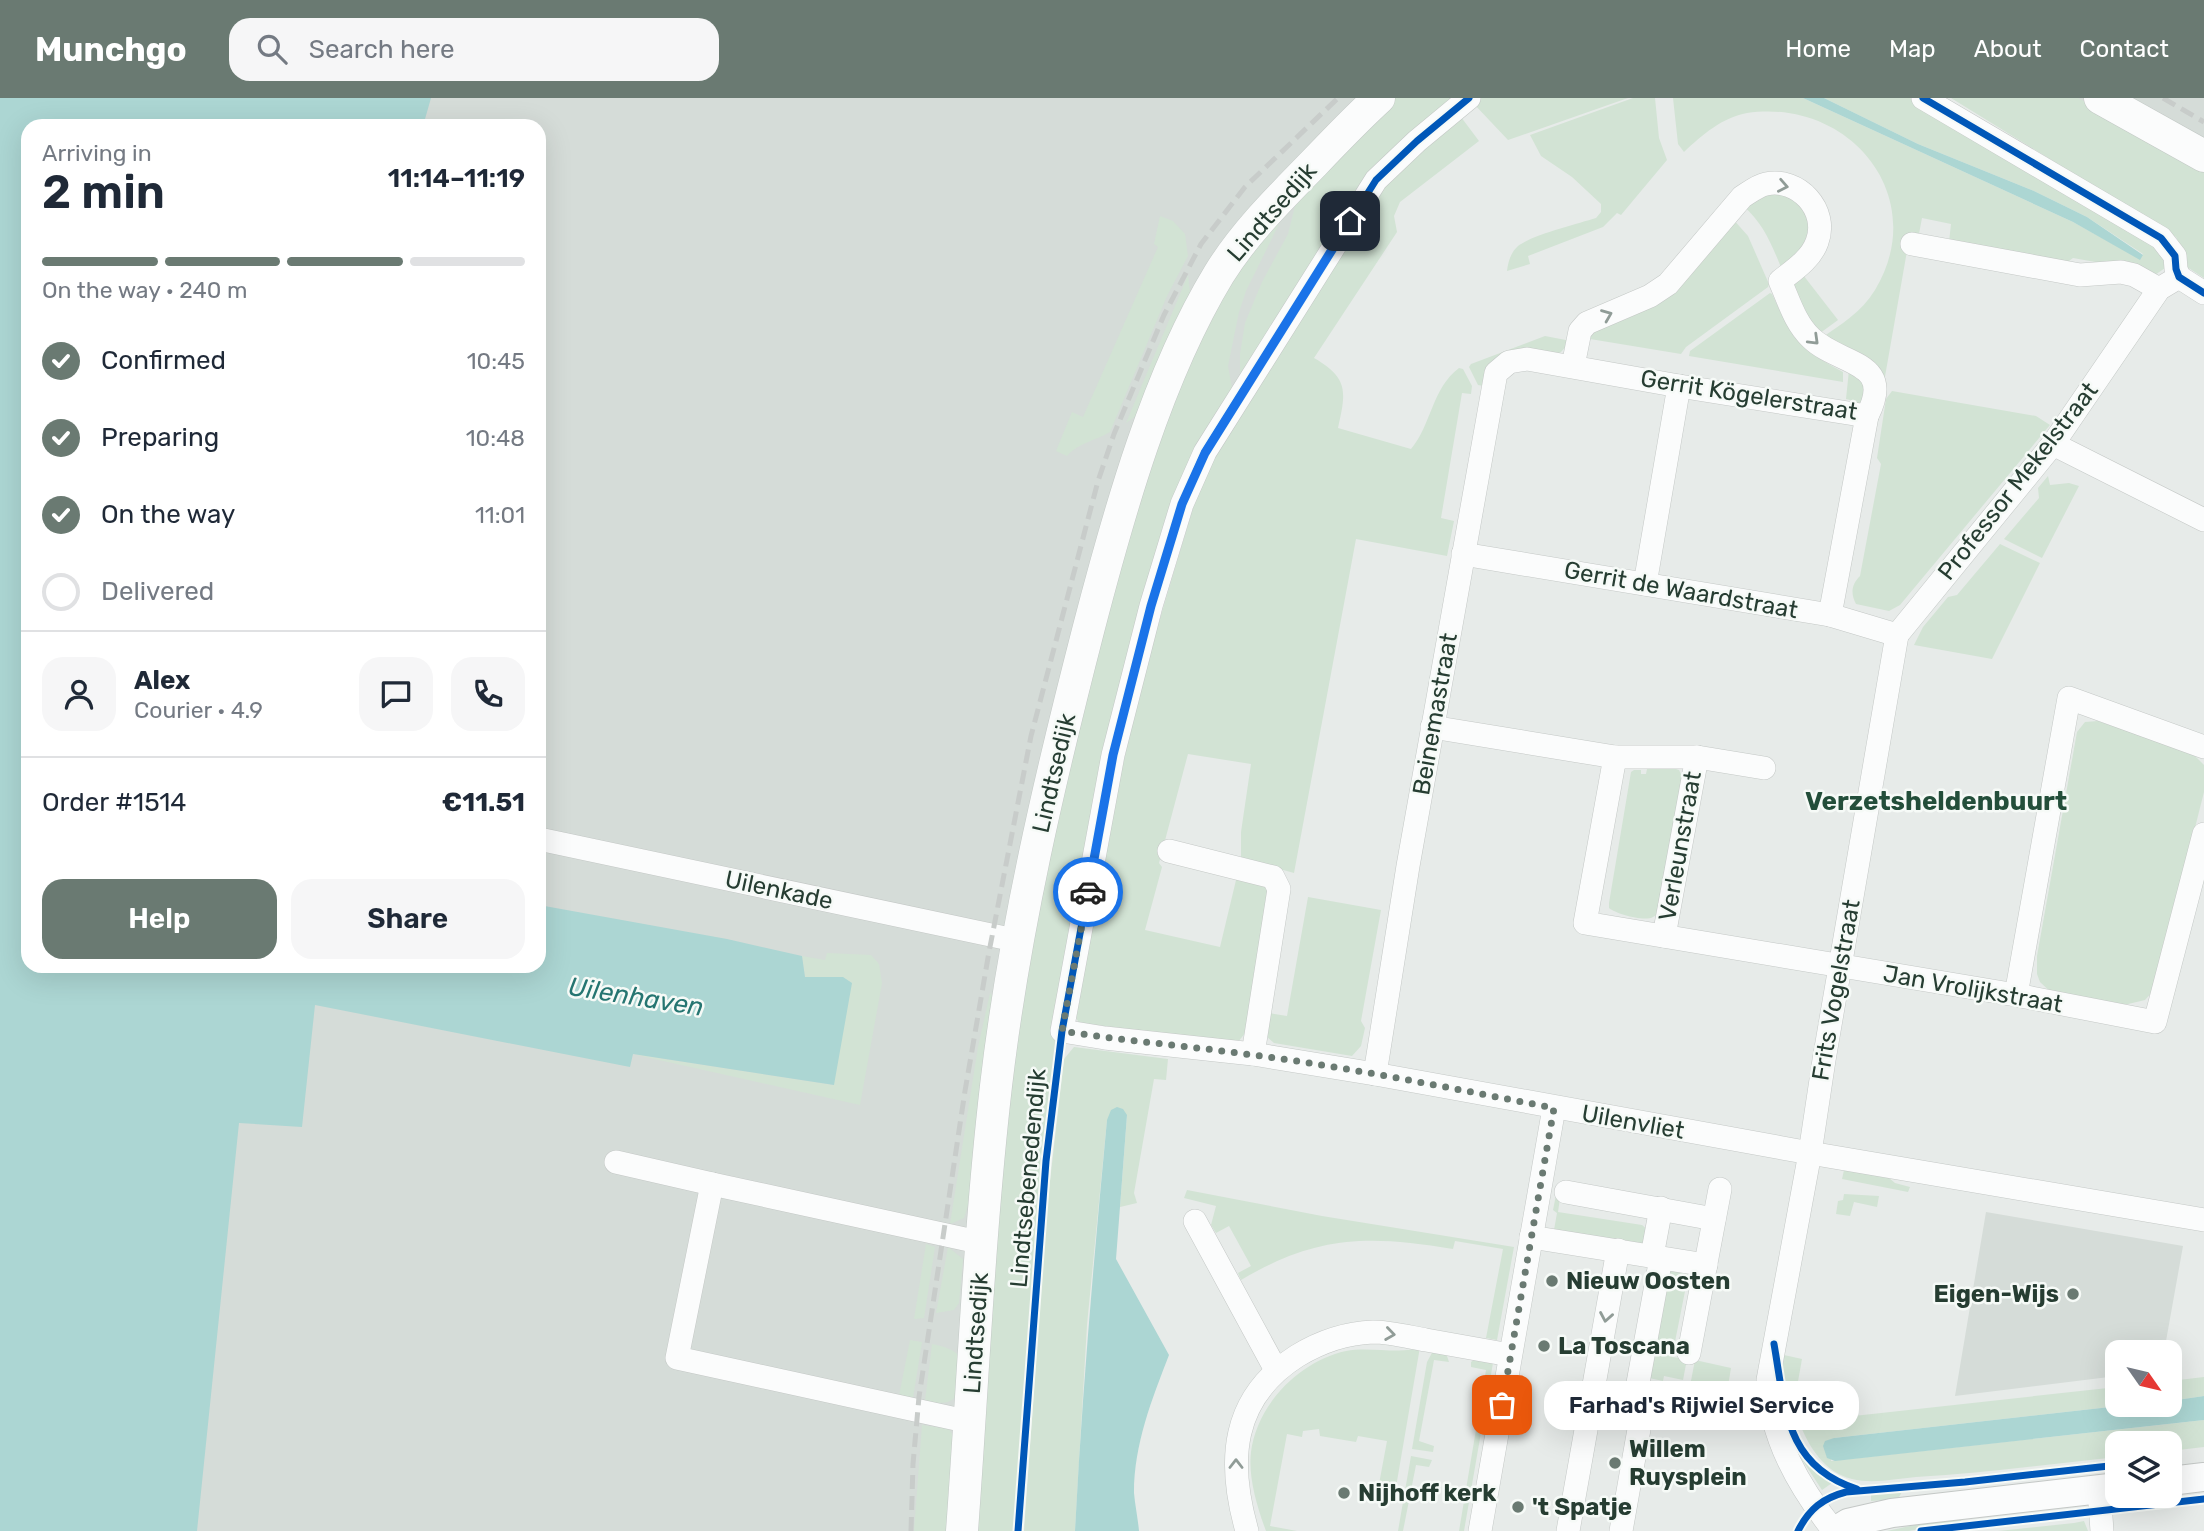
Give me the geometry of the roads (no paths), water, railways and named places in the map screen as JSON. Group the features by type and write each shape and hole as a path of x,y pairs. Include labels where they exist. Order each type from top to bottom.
{"main road":[{"path":"2099,98 2204,156"},
{"name":"Lindtsedijk","path":"962,1531 996,1086 1019,941 1052,782 1101,580 1136,468 1179,355 1205,299 1246,235 1373,100"}],"street":[{"name":"Uilenvliet","path":"1469,98 1417,141 1376,180 1231,409 1205,453 1188,491 1151,606 1113,755 1062,1031 1253,1055 1375,1074 1554,1108 2204,1220"},
{"path":"1923,98 2161,238 2175,256 2179,276 2204,293"},
{"name":"Gerrit Kögelerstraat","path":"1509,362 1527,359 1867,416 1876,393 1871,374 1862,365 1826,351 1810,337 1797,320 1780,281 1812,251 1820,228 1813,203 1790,185 1777,183 1766,184 1742,197 1668,284 1650,296 1587,323 1580,331 1573,366"},
{"path":"1912,244 2080,275 2121,272 2134,275 2159,289"},
{"name":"Professor Mekelstraat","path":"1897,635 2053,444 2159,289 2179,276"},
{"name":"Beinemastraat","path":"1375,1074 1491,392 1496,373 1509,362"},
{"path":"1645,584 1679,386"},
{"path":"1830,615 1867,416"},
{"path":"2053,444 2204,520"},
{"name":"Gerrit de Waardstraat","path":"1463,554 1830,615 1897,635"},
{"name":"Frits Vogelstraat","path":"1835,1531 1811,1500 1786,1456 1774,1424 1768,1380 1810,1153 1897,635"},
{"path":"2016,995 2069,698 2204,747"},
{"name":"Verleunstraat","path":"1432,727 1615,757 1697,757 1764,768"},
{"name":"Jan Vrolijkstraat","path":"1615,757 1585,923 2016,995 2155,1022 2204,834"},
{"name":"Verleunstraat","path":"1664,936 1697,757"},
{"name":"Uilenkade","path":"546,840 1019,941"},
{"path":"1169,851 1273,877 1279,889 1253,1055"},
{"path":"1480,1531 1554,1108"},
{"path":"616,1162 983,1243"},
{"path":"712,1184 677,1358 970,1422"},
{"path":"1689,1353 1720,1189"},
{"path":"1566,1192 1714,1219"},
{"path":"1621,1531 1644,1401 1638,1383 1661,1208"},
{"path":"1195,1221 1276,1370"},
{"path":"1531,1237 1706,1265"},
{"path":"1568,1531 1618,1250"},
{"path":"1247,1531 1239,1500 1236,1456 1241,1427 1249,1408 1276,1370 1314,1346 1363,1333 1400,1335 1510,1355"},
{"path":"2182,1480 2204,1477"},
{"path":"1835,1531 1848,1523 1892,1513 2105,1488"},
{"path":"2102,1531 2105,1508"}],"water":[{"name":"Uilenhaven","path":"0,98 431,98 425,119 21,119 21,973 546,973 546,906 727,939 802,956 805,977 843,977 852,983 834,1085 633,1054 630,1067 315,1005 302,1127 239,1123 197,1531 0,1531"},
{"path":"1803,98 1824,98 1918,144 2034,191 2087,217 2143,255 2140,260 2073,222"},
{"path":"1117,1107 1123,1109 1127,1115 1116,1259 1169,1355 1150,1405 1137,1457 1134,1493 1139,1531 1075,1531 1107,1120 1111,1110"},
{"path":"2204,1396 2204,1420 1835,1461 1827,1458 1823,1446 1825,1441 1834,1438 2105,1408 2105,1418 2182,1418 2182,1399"}],"railway":[{"path":"911,1531 919,1397 965,1091 989,952 1031,736 1098,481 1114,434 1164,315 1201,244 1245,187 1338,98"},
{"path":"2163,98 2204,122"}],"place":[{"name":"Nieuw Oosten","path":"1552,1281"},
{"name":"Eigen-Wijs","path":"2073,1294"},
{"name":"La Toscana","path":"1544,1346"},
{"name":"Farhad's Rijwiel Service","path":"1502,1405"},
{"name":"Willem Ruysplein","path":"1615,1463"},
{"name":"Nijhoff kerk","path":"1344,1493"},
{"name":"'t Spatje","path":"1518,1507"}],"district":[{"name":"Verzetsheldenbuurt","path":"1936,801"}]}
